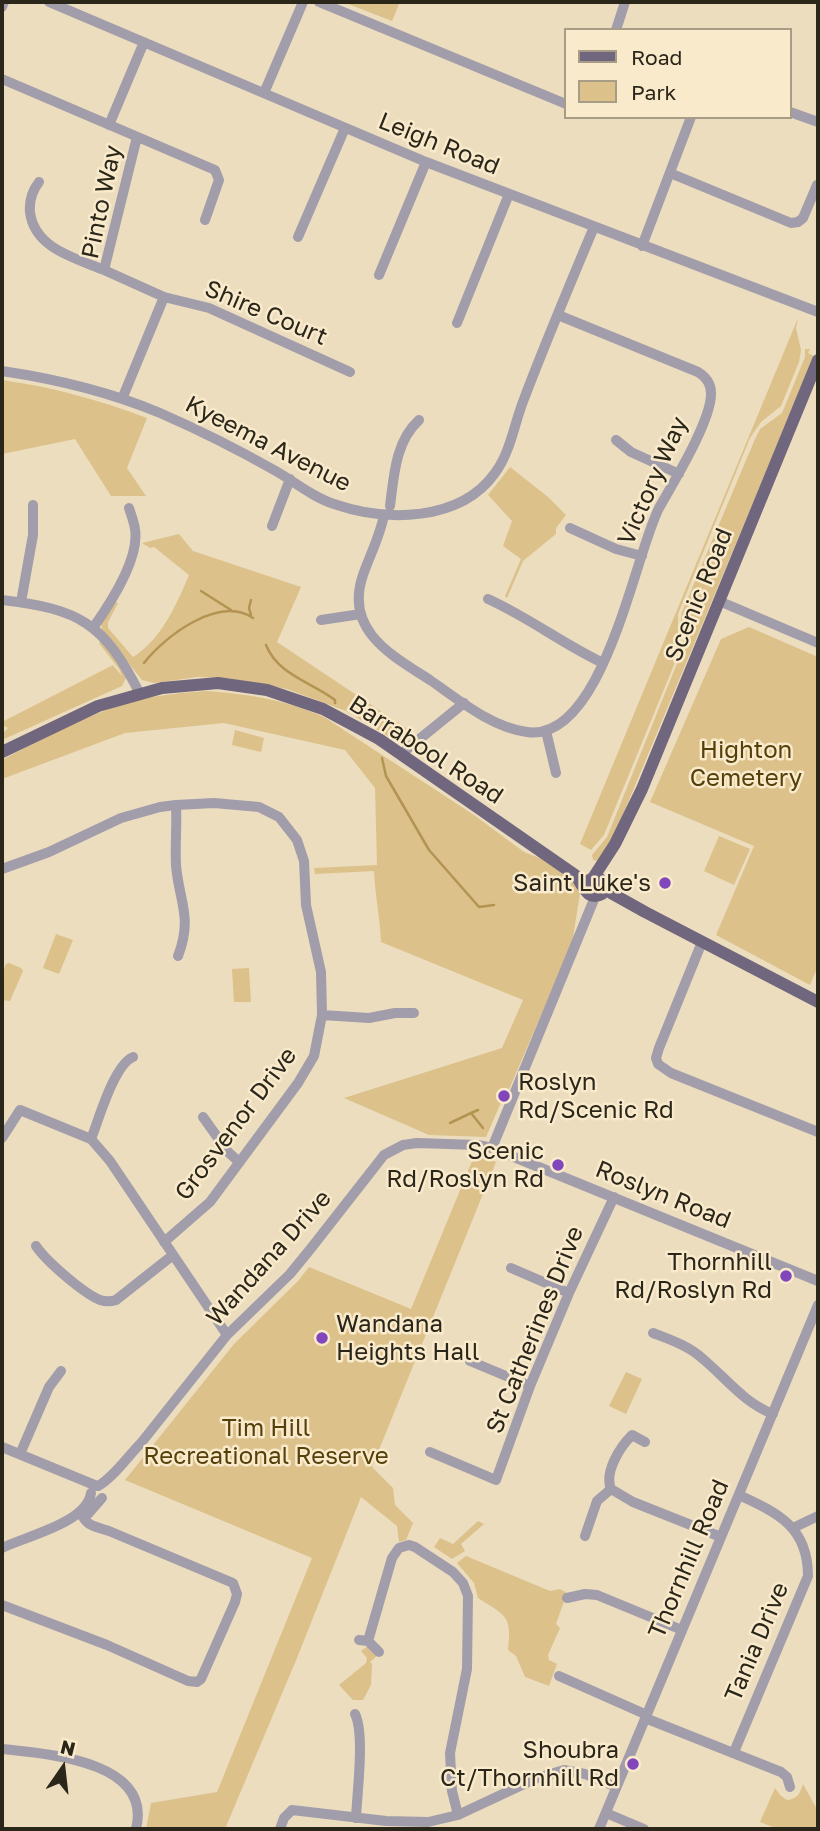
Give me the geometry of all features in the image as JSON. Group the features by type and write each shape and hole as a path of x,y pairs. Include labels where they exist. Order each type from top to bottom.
{"main road":[{"name":"Scenic Road","path":"595,888 642,789 818,360"},
{"name":"Barrabool Road","path":"2,752 98,706 162,688 218,683 267,690 323,709 379,739 595,888 611,893 818,1002"}],"street":[{"path":"2,7 4,2"},
{"name":"Leigh Road","path":"50,2 426,162 818,312"},
{"path":"264,93 303,2"},
{"path":"319,2 564,103"},
{"path":"617,28 625,2"},
{"name":"Pinto Way","path":"109,125 144,42"},
{"path":"2,79 208,167 219,175 205,220"},
{"path":"792,113 818,122"},
{"path":"642,246 690,119"},
{"path":"298,237 345,128"},
{"name":"Pinto Way","path":"137,137 104,270 164,297"},
{"path":"379,275 426,162"},
{"path":"670,173 791,223 803,218 817,185"},
{"path":"39,182 32,192 30,208 38,233 54,248 104,270"},
{"path":"457,323 509,194"},
{"name":"Kyeema Avenue","path":"2,371 56,381 122,399 193,428 330,503 413,514 446,507 469,497 492,477 508,449 520,408 594,227"},
{"path":"122,399 164,297"},
{"name":"Shire Court","path":"164,297 209,308 350,372"},
{"name":"Victory Way","path":"545,731 567,720 574,712 603,663 623,618 658,511 679,474 710,400 710,385 706,377 698,372 558,315"},
{"path":"419,419 408,433 397,458 387,511 361,584 361,614 378,644 464,703 514,729 530,733 545,731 556,772"},
{"path":"616,440 631,452 679,474"},
{"path":"272,526 290,480"},
{"path":"21,602 33,535 33,505"},
{"path":"93,628 124,579 136,531 129,508"},
{"path":"570,528 616,549 642,556"},
{"path":"488,598 520,613 575,650 603,663"},
{"path":"2,600 60,610 93,628 111,643 141,694"},
{"path":"719,601 818,643"},
{"path":"321,620 361,614"},
{"path":"401,754 464,703"},
{"name":"Grosvenor Drive","path":"2,869 49,852 121,818 176,805 214,803 259,807 279,817 297,840 304,861 306,905 319,957 322,1015 314,1056 210,1202 164,1242"},
{"path":"176,805 176,863 186,925 178,956"},
{"name":"Scenic Road","path":"492,1149 587,919 595,888"},
{"path":"702,942 659,1048 656,1058 658,1064 671,1073 818,1132"},
{"path":"322,1015 369,1018 414,1013"},
{"path":"91,1139 118,1072 128,1059 133,1057"},
{"path":"2,1138 20,1110 91,1139 104,1152 228,1335"},
{"path":"203,1117 238,1161"},
{"name":"Wandana Drive","path":"84,1514 104,1497 107,1488 141,1443 228,1335 290,1274 384,1155 403,1145 417,1143 478,1145 492,1149"},
{"name":"Roslyn Road","path":"492,1149 818,1281"},
{"name":"St Catherines Drive","path":"430,1452 496,1480 530,1386 569,1293 614,1197"},
{"path":"36,1246 50,1262 96,1298 110,1302 173,1255"},
{"path":"511,1268 569,1293"},
{"name":"Thornhill Road","path":"599,1829 818,1305"},
{"path":"653,1333 688,1348 744,1399 773,1414"},
{"path":"470,1361 530,1386"},
{"path":"20,1454 50,1387 61,1371"},
{"path":"645,1442 629,1434 614,1462 609,1481 611,1489 630,1501 720,1537"},
{"name":"Wandana Drive","path":"84,1514 95,1489 108,1479 141,1443"},
{"path":"2,1447 95,1489 104,1489 104,1497"},
{"path":"586,1536 597,1501 611,1489"},
{"path":"739,1495 767,1508 793,1528 818,1516"},
{"path":"2,1548 84,1514 90,1525 233,1583 237,1594 206,1670 197,1682 182,1679 107,1645 2,1605"},
{"name":"Tania Drive","path":"734,1752 808,1576 805,1550 793,1528"},
{"path":"379,1652 364,1640 392,1558 398,1548 409,1545 453,1572 463,1583 468,1597 467,1669 450,1753 452,1791 457,1815"},
{"path":"567,1598 585,1594 597,1595 682,1630"},
{"path":"559,1676 646,1716 781,1772 787,1777 789,1787"},
{"path":"355,1714 358,1720 359,1742 356,1818"},
{"path":"2,1749 66,1758 110,1773 122,1781 134,1796 139,1815 136,1829"},
{"path":"279,1829 291,1807 356,1818 428,1822 457,1815 537,1778 564,1770 585,1774 617,1787"},
{"path":"606,1813 644,1829"}],"green space":[{"path":"343,2 400,2 392,21"},
{"path":"798,318 796,328 801,350 799,362 781,406 761,422 750,438 678,614 679,650 676,660 604,835 591,850 580,844"},
{"path":"805,349 810,349 808,353 814,356 614,836 598,861 593,860 592,855 607,837 684,646 680,624 682,612 755,439 760,429 782,413 805,357"},
{"path":"2,380 76,395 147,418 127,468 146,496 111,496 75,439 2,454"},
{"path":"510,467 566,515 556,528 556,534 523,561 507,598 505,596 521,559 503,546 512,521 488,495"},
{"path":"179,534 193,551 301,587 277,642 415,734 404,742 396,741 346,711 287,689 227,678 198,677 154,683 142,680 102,630 101,623 115,602 118,603 108,622 108,628 133,657 152,641 167,620 189,575 154,547 150,548 142,543"},
{"name":"Highton Cemetery","path":"749,627 818,657 818,966 810,985 716,935 754,846 650,802 721,639"},
{"path":"101,641 113,654 126,678 122,686 2,740 2,734 8,728 2,725 2,722 113,665 122,676 99,643"},
{"path":"206,691 266,699 324,717 474,815 524,852 542,859 571,880 580,893 572,944 486,1137 429,1135 344,1098 502,1048 523,1000 381,942 374,871 315,874 314,868 377,865 375,788 345,750 224,723 125,733 2,779 2,760 81,720 140,700"},
{"path":"235,730 264,738 261,752 232,745"},
{"path":"719,836 750,849 734,885 704,871"},
{"path":"56,934 73,940 59,974 43,968"},
{"path":"9,963 23,971 10,1001 2,1000 2,974"},
{"path":"249,968 251,1002 234,1002 232,969"},
{"name":"Tim Hill Recreational Reserve","path":"475,1154 496,1162 372,1467 393,1488 395,1505 413,1523 406,1540 399,1542 397,1526 361,1497 225,1829 146,1829 151,1803 217,1792 312,1558 125,1480 234,1344 309,1267 411,1309"},
{"path":"626,1372 642,1379 626,1414 609,1406"},
{"path":"478,1521 484,1524 461,1544 465,1551 452,1559 434,1547 440,1538 453,1544"},
{"path":"466,1556 550,1591 560,1589 567,1593 556,1624 560,1628 548,1655 549,1660 557,1664 549,1686 525,1677 516,1656 508,1650 508,1623 501,1613 478,1598 474,1583 457,1563"},
{"path":"368,1646 378,1655 370,1662 371,1685 363,1700 353,1700 339,1685 366,1663 367,1658 361,1651"},
{"path":"803,1784 818,1811 818,1829 778,1829 760,1822 775,1788 787,1800 798,1795"}],"waterway":[{"path":"201,591 231,610"},
{"path":"251,600 251,615"},
{"path":"144,663 165,641 209,615 239,612 253,618"},
{"path":"266,645 278,664 335,700 335,703"},
{"path":"382,758 386,776 429,850 479,907 494,905"},
{"path":"471,1113 478,1110"},
{"path":"450,1123 471,1113 483,1128"}],"place":[{"name":"Saint Luke's","path":"665,883"},
{"name":"Roslyn Rd/Scenic Rd","path":"504,1096"},
{"name":"Scenic Rd/Roslyn Rd","path":"558,1165"},
{"name":"Thornhill Rd/Roslyn Rd","path":"786,1276"},
{"name":"Wandana Heights Hall","path":"322,1338"},
{"name":"Shoubra Ct/Thornhill Rd","path":"633,1764"}]}
